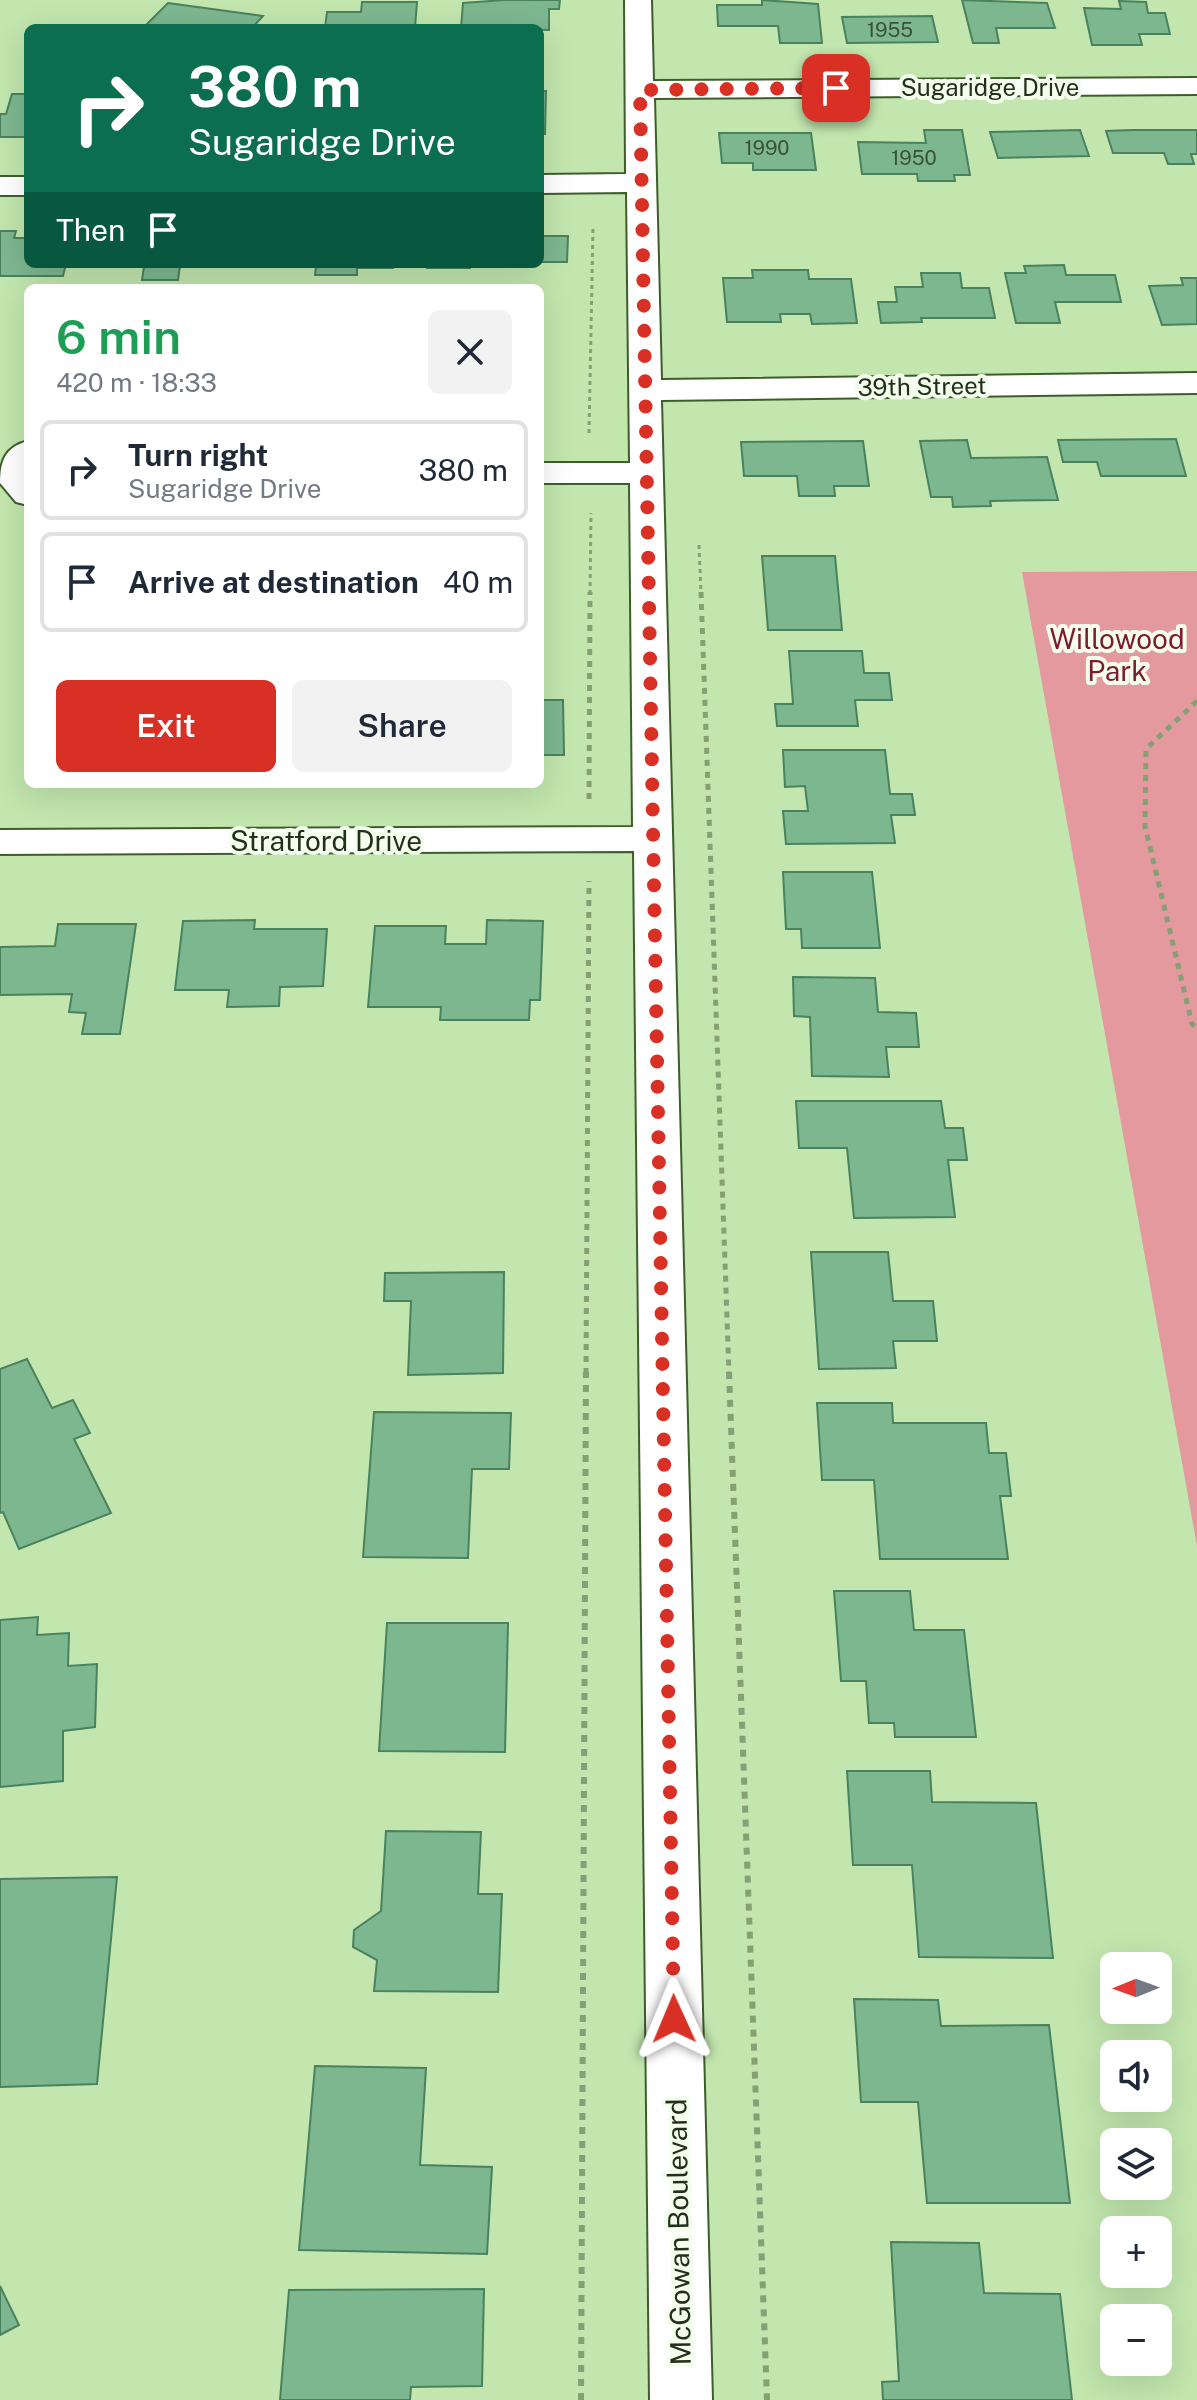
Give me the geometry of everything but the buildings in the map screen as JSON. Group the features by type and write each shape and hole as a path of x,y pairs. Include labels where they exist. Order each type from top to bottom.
{"street":[{"name":"McGowan Boulevard","path":"638,0 681,2400"},
{"name":"Sugaridge Drive","path":"640,90 1197,86"},
{"path":"544,184 640,183"},
{"path":"0,186 24,186"},
{"name":"39th Street","path":"646,390 1197,383"},
{"path":"24,456 14,467 13,478 24,492"},
{"path":"544,473 647,473"},
{"name":"Stratford Drive","path":"0,842 651,839"}],"path":[{"path":"589,441 593,220"},
{"path":"589,799 591,513"},
{"path":"699,535 767,2400"},
{"path":"1197,701 1146,749 1145,826 1192,1024 1197,1028"},
{"path":"581,2400 589,875"}],"green space":[{"name":"Willowood Park","path":"1197,571 1197,1546 1022,572"}],"route":[{"path":"674,2019 640,90 836,88"}]}
